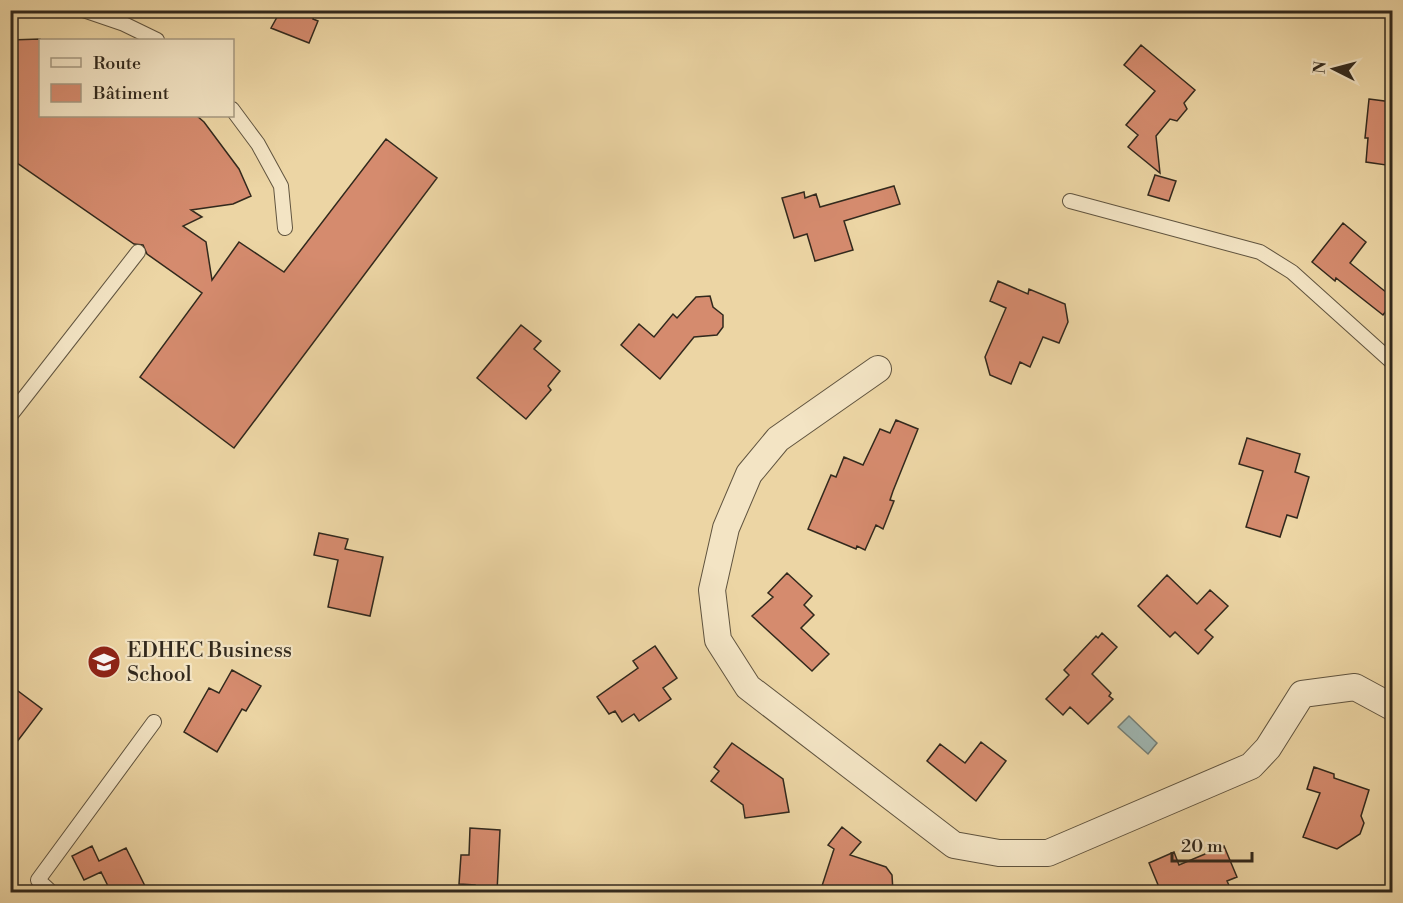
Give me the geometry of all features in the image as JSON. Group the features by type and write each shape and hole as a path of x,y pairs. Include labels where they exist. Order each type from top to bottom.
{"street":[{"path":"878,369 778,439 749,474 726,528 712,590 718,640 748,687 954,845 999,853 1048,853 1189,793 1251,766 1268,748 1302,694 1355,687 1392,707"}],"lane":[{"path":"83,10 124,24 155,39"},
{"path":"234,112 258,144 281,186 285,228"},
{"path":"1070,201 1260,252 1292,272 1392,362"},
{"path":"10,416 138,252"},
{"path":"51,892 38,880 154,722"}],"water":[{"path":"1129,716 1157,743 1148,754 1118,727"}],"building":[{"path":"281,10 316,10 313,19 318,21 309,43 271,28"},
{"path":"39,39 39,117 198,117 204,122 239,169 251,196 233,204 191,210 202,217 183,226 206,242 212,280 239,242 284,272 386,139 437,178 234,448 140,377 202,293 147,254 143,245 134,244 10,158 10,40"},
{"path":"1141,45 1195,90 1184,103 1187,109 1177,121 1170,119 1156,136 1160,173 1128,147 1138,135 1126,125 1155,91 1124,65"},
{"path":"1369,99 1392,102 1392,133 1389,132 1386,165 1366,162 1368,138 1365,138"},
{"path":"1155,175 1176,181 1169,201 1148,195"},
{"path":"894,186 900,204 844,221 853,250 815,261 807,234 794,238 782,198 804,192 805,198 816,194 820,207"},
{"path":"1343,223 1366,242 1350,263 1392,297 1392,303 1383,315 1312,262"},
{"path":"998,281 1028,294 1029,289 1065,304 1068,322 1059,343 1043,337 1030,367 1020,362 1011,384 990,375 985,357 1006,308 990,301"},
{"path":"710,296 713,307 723,315 723,327 717,335 694,337 660,379 621,345 639,324 654,337 673,314 677,318 696,297"},
{"path":"521,325 541,341 534,349 560,371 548,386 551,390 526,419 477,378"},
{"path":"896,420 918,429 893,491 890,500 894,501 883,529 876,525 865,550 857,546 856,549 808,529 831,475 836,477 844,457 863,465 880,429 890,433"},
{"path":"1247,438 1300,454 1295,472 1309,477 1297,518 1287,515 1280,537 1246,527 1263,471 1239,464"},
{"path":"319,533 348,539 345,549 383,557 370,616 328,607 338,560 314,555"},
{"path":"787,573 812,596 804,605 814,615 801,628 829,654 812,671 752,616 773,597 768,593"},
{"path":"1167,575 1197,604 1210,590 1228,606 1205,630 1213,637 1198,654 1175,632 1170,637 1138,606"},
{"path":"1102,633 1117,647 1092,674 1111,693 1109,696 1113,699 1088,724 1070,707 1063,715 1046,699 1069,675 1064,670 1096,636 1098,638"},
{"path":"655,646 677,678 663,688 671,699 639,721 634,714 622,722 615,711 609,714 597,697 638,668 633,661"},
{"path":"232,670 261,686 246,711 242,709 217,752 184,732 209,688 219,693"},
{"path":"10,685 42,709 10,751"},
{"path":"981,742 1006,761 976,801 927,761 940,744 965,763"},
{"path":"732,743 783,779 789,812 745,818 743,805 711,781 719,771 714,767"},
{"path":"1314,767 1334,774 1334,778 1369,790 1361,816 1364,823 1360,834 1337,849 1303,837 1320,793 1307,789"},
{"path":"842,827 861,842 850,855 886,867 892,875 893,892 820,892 834,849 828,845"},
{"path":"470,828 500,830 497,892 475,892 475,885 459,884 461,855 469,855"},
{"path":"92,846 99,861 126,848 148,892 111,892 101,872 84,880 72,856"},
{"path":"1224,846 1237,877 1227,881 1232,892 1161,892 1149,863 1174,852 1179,865"}],"place":[{"name":"EDHEC Business School","path":"104,662"}]}
